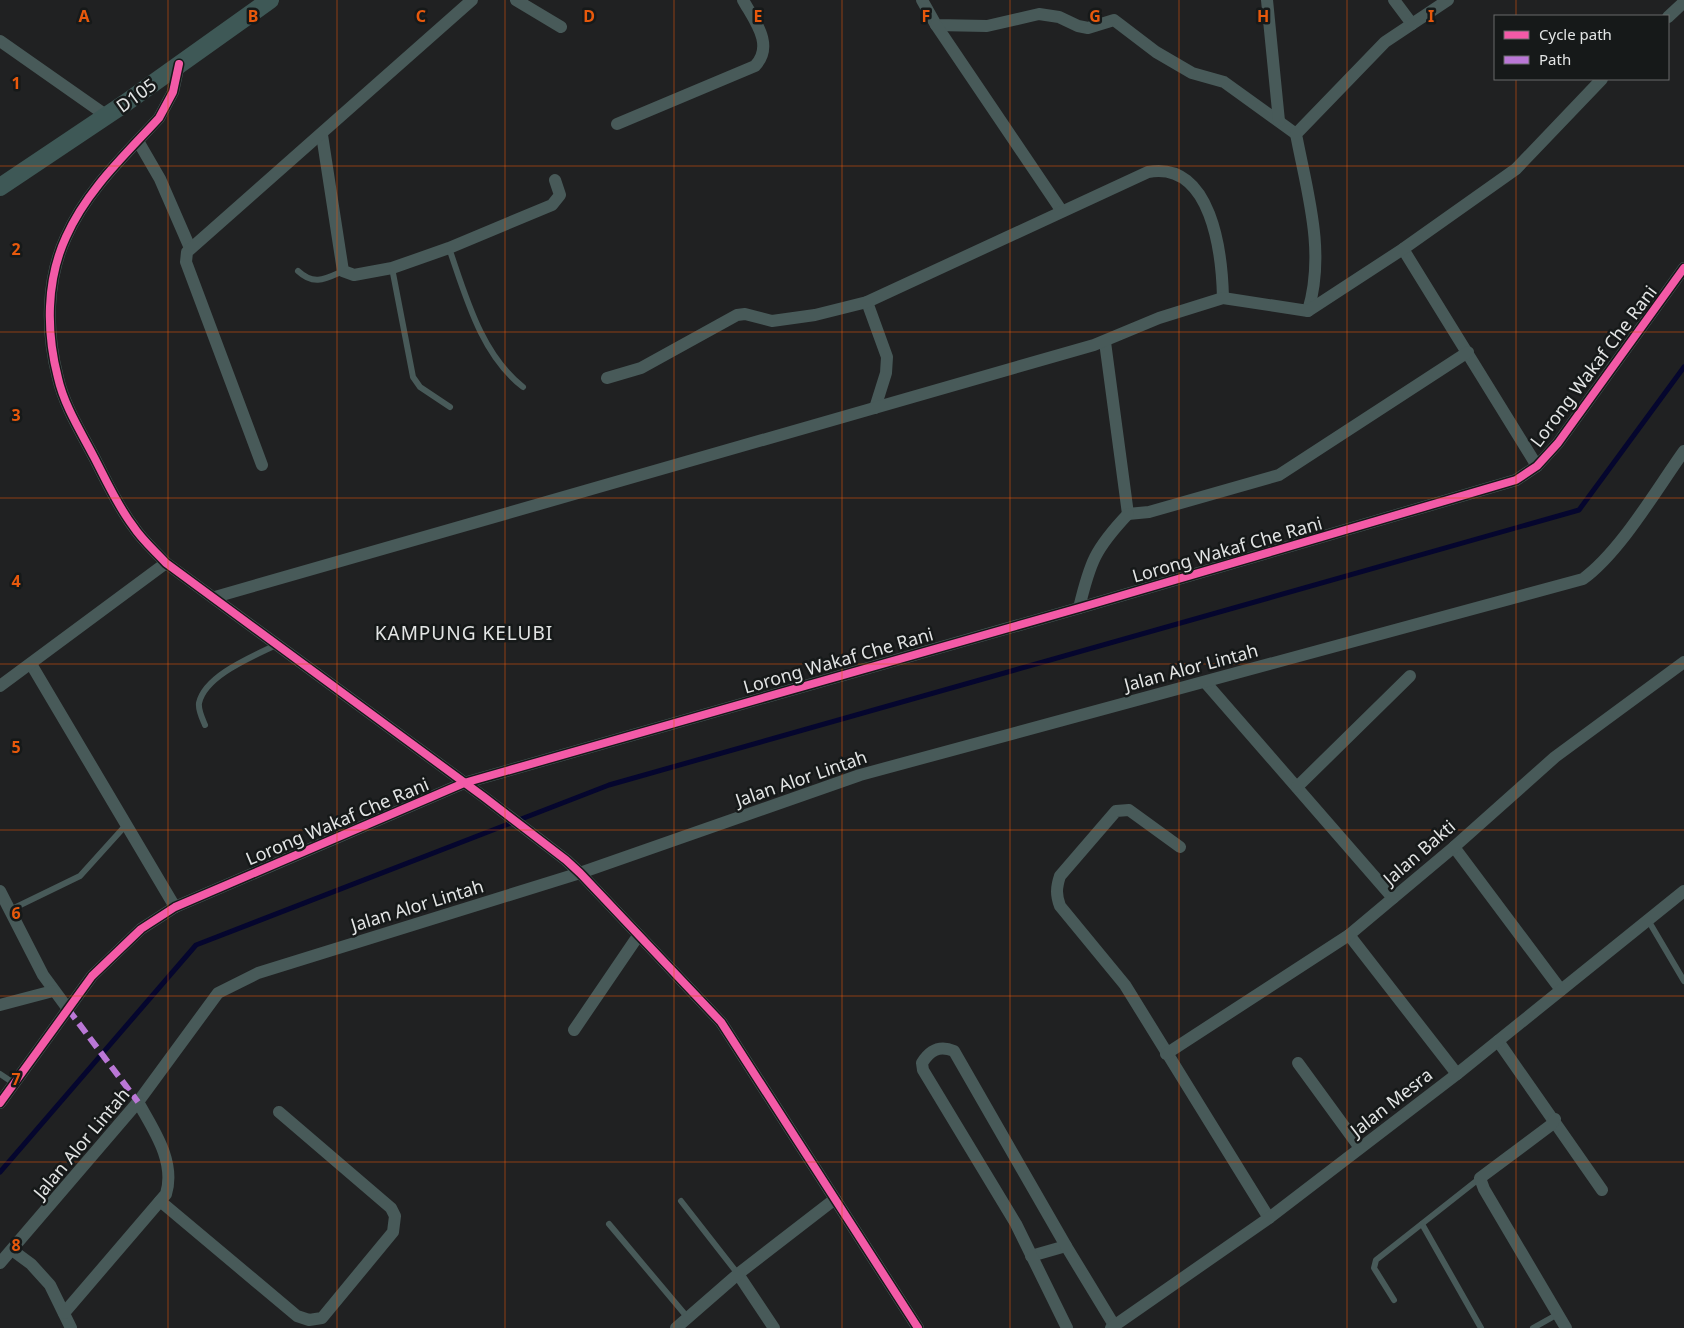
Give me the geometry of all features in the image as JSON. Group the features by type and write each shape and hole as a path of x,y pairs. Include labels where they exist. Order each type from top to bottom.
{"street":[{"name":"D105","path":"0,187 107,116 270,0"},
{"path":"262,465 186,262 187,252 322,135 472,0"},
{"path":"516,0 561,27"},
{"path":"617,124 756,66 763,55 765,44 743,0"},
{"path":"922,0 936,25 1061,210"},
{"path":"1267,0 1279,121"},
{"path":"1394,0 1412,24"},
{"path":"1296,134 1373,53 1448,0"},
{"path":"1669,16 1684,2"},
{"path":"936,25 988,26 1039,14 1059,17 1078,26 1088,28 1114,20 1156,52 1192,73 1224,82 1296,134 1314,228 1316,251 1315,289 1308,310"},
{"path":"0,41 107,116"},
{"path":"179,64 168,105 138,141 93,188 66,237 54,272 50,306 50,333 58,379 77,424 120,507 133,527 166,563 279,644 484,797 566,860 580,874 721,1022 918,1328"},
{"path":"215,597 1105,342 1160,318 1223,298 1308,310 1403,250 1516,170 1601,80"},
{"path":"322,135 343,271 354,275 392,268 449,248 556,203 560,195 555,180"},
{"path":"138,141 160,179 190,248"},
{"path":"607,378 641,368 738,315 746,314 772,321 868,302 1061,210 1148,172 1162,169 1175,172 1190,184 1202,199 1212,223 1222,260 1223,298"},
{"path":"1403,250 1537,466"},
{"name":"Lorong Wakaf Che Rani","path":"0,1102 92,976 141,929 175,907 464,782 1079,608 1516,480 1537,466 1558,443 1684,268"},
{"path":"868,302 886,357 886,372 874,408"},
{"path":"1105,342 1128,514"},
{"path":"1079,608 1088,572 1096,552 1128,514 1149,512 1279,474 1468,352"},
{"name":"Jalan Alor Lintah","path":"0,1264 138,1102 218,993 258,973 580,874 860,775 1583,579 1598,568 1614,550 1684,451"},
{"path":"0,686 166,563"},
{"name":"Jalan Bakti","path":"1166,1054 1349,935 1454,847 1554,756 1684,662"},
{"path":"32,664 175,907"},
{"path":"1297,787 1410,676"},
{"path":"1204,682 1394,898"},
{"path":"1180,847 1129,810 1116,811 1060,876 1056,887 1056,897 1060,906 1125,985 1269,1218"},
{"path":"1454,847 1561,990"},
{"path":"0,891 53,991 68,1009"},
{"name":"Jalan Mesra","path":"1113,1327 1269,1218 1457,1074 1684,891"},
{"path":"1349,935 1457,1074"},
{"path":"574,1030 638,936"},
{"path":"0,1005 53,991"},
{"path":"1498,1040 1555,1119 1602,1190"},
{"path":"1067,1328 1016,1224 923,1070 922,1063 928,1054 937,1048 946,1048 954,1051 1113,1327"},
{"path":"1298,1063 1360,1148"},
{"path":"64,1313 166,1194 169,1183 168,1166 160,1140 138,1102"},
{"path":"160,1201 297,1316 309,1320 322,1318 393,1232 395,1216 391,1208 279,1112"},
{"path":"1555,1119 1551,1125 1480,1178 1484,1189 1566,1328"},
{"path":"676,1328 738,1274 835,1199"},
{"path":"1031,1256 1066,1246"},
{"path":"12,1250 31,1264 50,1285 71,1328"},
{"path":"738,1274 774,1328"}],"lane":[{"path":"449,248 473,316 507,375 523,387"},
{"path":"392,268 414,377 420,387 450,407"},
{"path":"298,271 313,281 320,281 343,271"},
{"path":"205,725 199,704 204,689 218,677 246,660 279,644"},
{"path":"10,910 80,876 126,825"},
{"path":"1648,920 1684,981"},
{"path":"0,1074 15,1084"},
{"path":"1394,1300 1374,1268 1376,1260 1480,1178"},
{"path":"681,1200 738,1274"},
{"path":"609,1224 688,1318"},
{"path":"1422,1224 1481,1328"},
{"path":"1533,1328 1558,1314"}],"waterway":[{"path":"0,1172 196,945 609,785 1579,510 1684,367"}],"marked path":[{"path":"68,1009 138,1102"}],"cycle path":[{"path":"179,64 173,92 159,118 107,174 84,204 59,254 52,288 50,306 51,343 64,398 117,501 140,536 166,563 484,797 566,860 580,873 721,1022 918,1328"},
{"path":"0,1103 92,976 141,929 175,907 464,783 1079,608 1516,480 1537,466 1558,443 1684,268"}],"district":[{"name":"KAMPUNG KELUBI","path":"464,633"}]}
